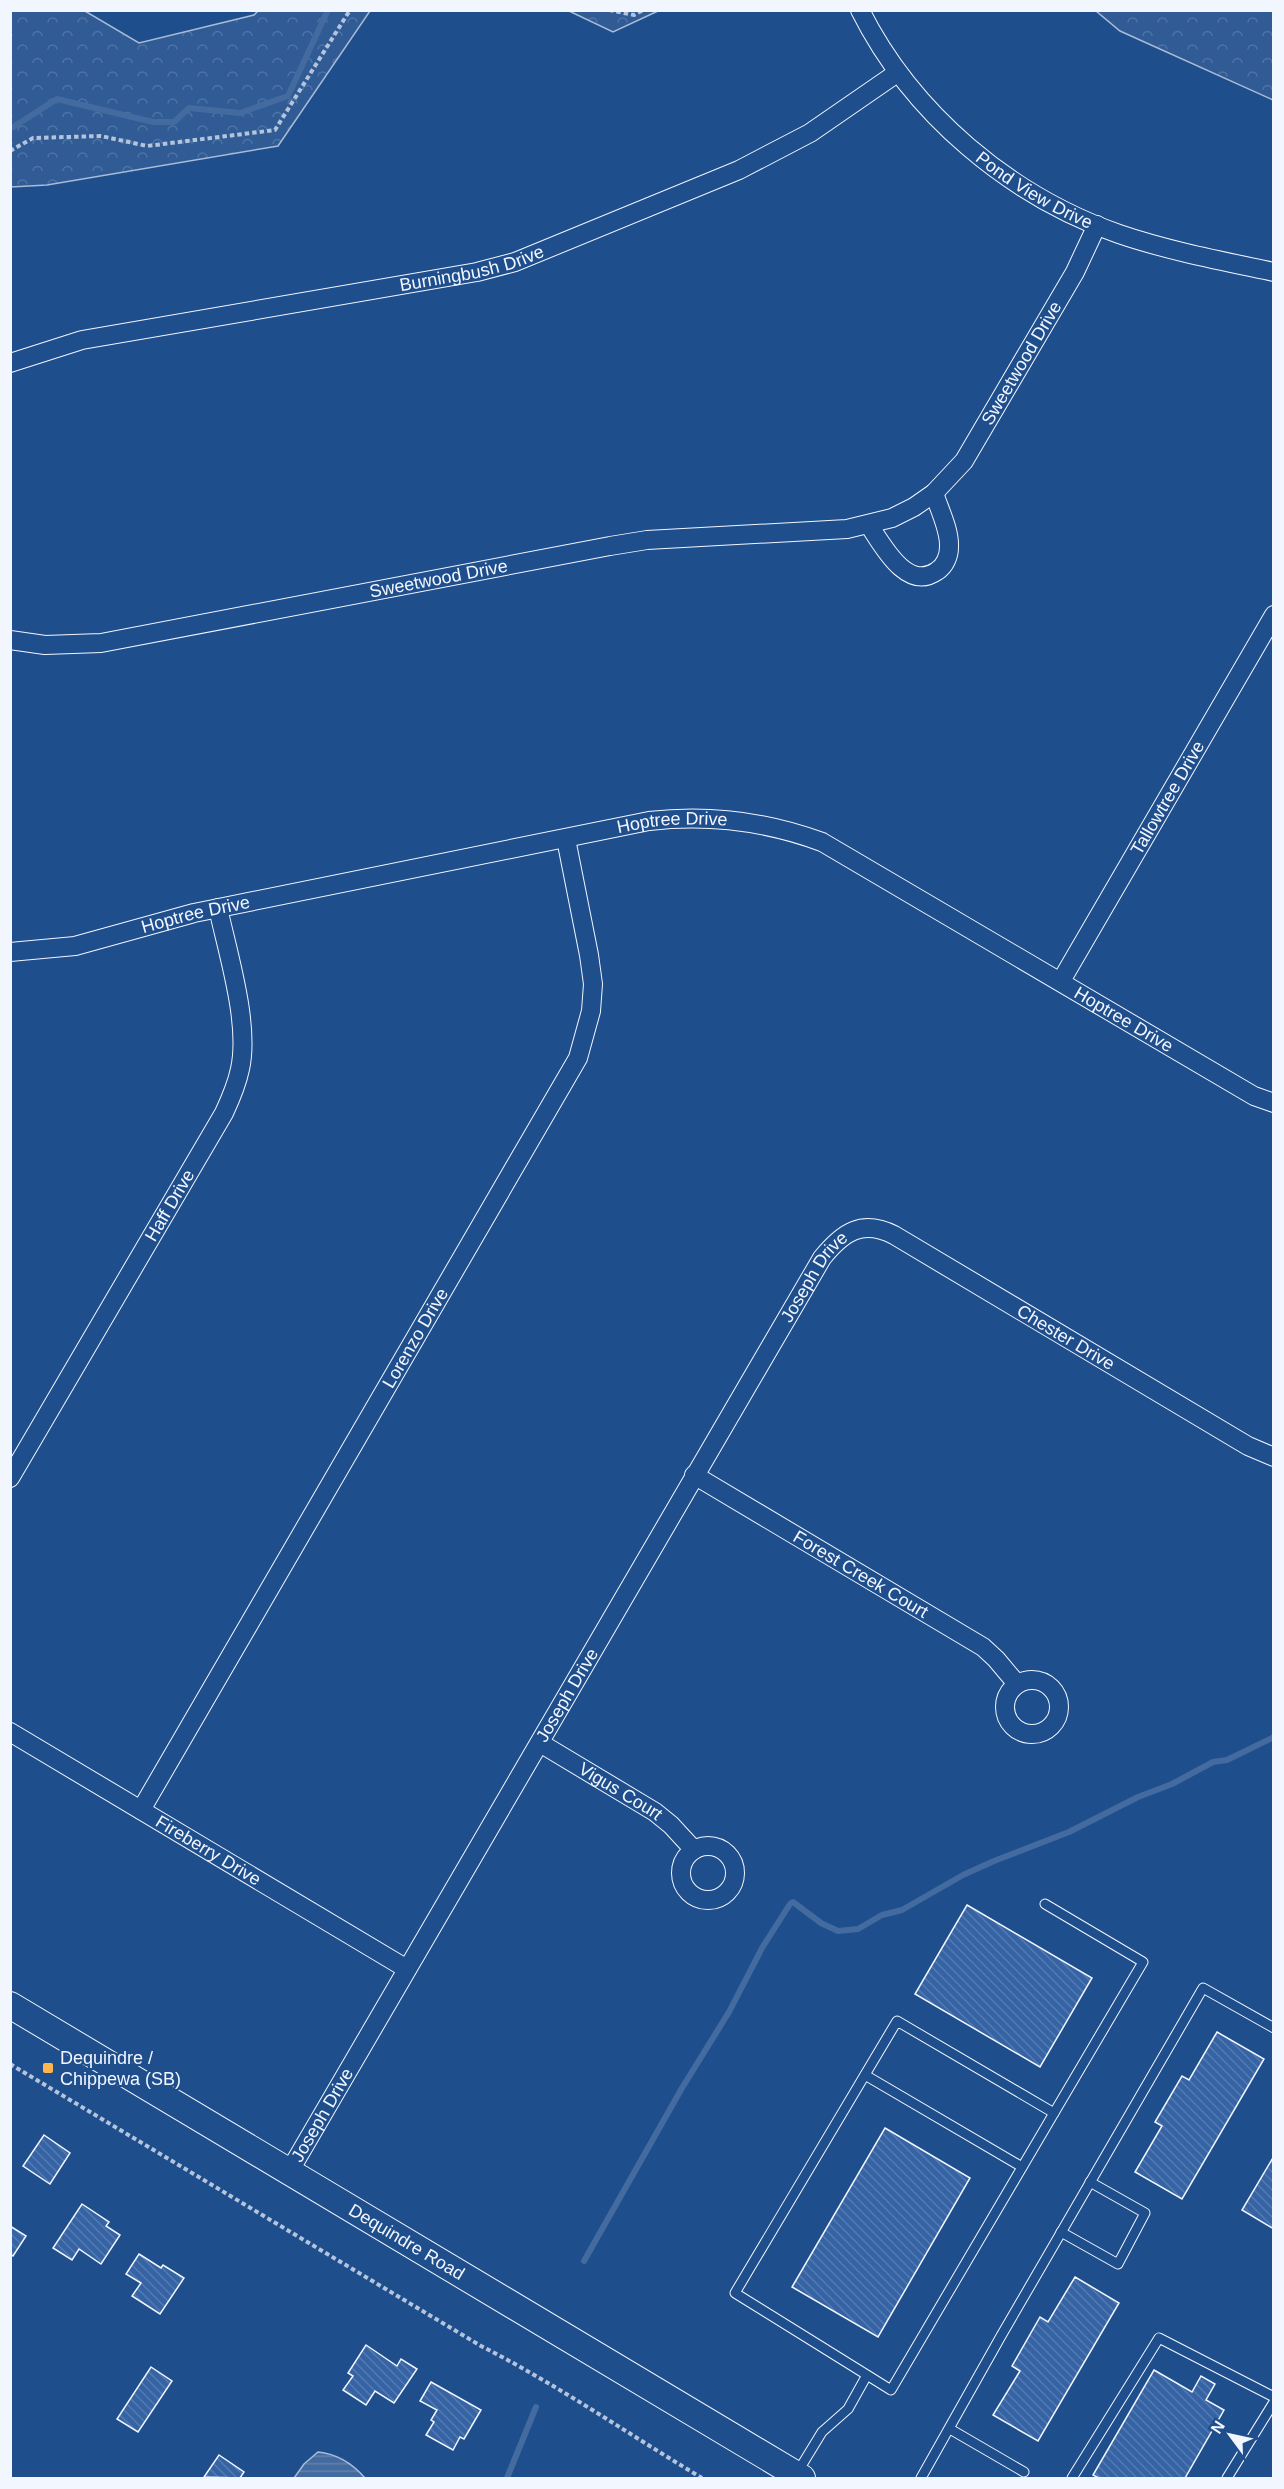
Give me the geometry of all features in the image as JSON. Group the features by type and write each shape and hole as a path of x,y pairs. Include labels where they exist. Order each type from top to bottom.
{"main road":[{"name":"Dequindre Road","path":"10,2006 797,2477"}],"street":[{"name":"Pond View Drive","path":"860,10 897,73 933,113 993,166 1048,202 1097,225 1175,250 1274,272"},
{"name":"Burningbush Drive","path":"10,363 82,340 477,272 515,262 701,186 767,156 810,133 897,73"},
{"name":"Sweetwood Drive","path":"10,640 45,645 101,643 647,540 825,530 868,525 892,518 934,493 964,461 1074,272 1097,225"},
{"path":"868,525 904,571 915,576 929,576 940,570 948,559 950,545 934,493"},
{"name":"Tallowtree Drive","path":"1061,981 1274,615"},
{"name":"Hoptree Drive","path":"10,951 75,946 218,908 649,822 679,818 743,821 796,832 822,842 1254,1096 1274,1103"},
{"name":"Lorenzo Drive","path":"141,1810 578,1058 591,1011 592,984 589,955 566,839"},
{"name":"Haff Drive","path":"10,1478 224,1113 235,1088 241,1067 241,1020 218,908"},
{"name":"Chester Drive","path":"856,1229 869,1227 883,1229 894,1235 1248,1446 1274,1457"},
{"name":"Joseph Drive","path":"289,2172 822,1258 843,1236 856,1229"},
{"name":"Forest Creek Court","path":"694,1475 983,1647 1017,1684"},
{"name":"Fireberry Drive","path":"10,1732 407,1968"},
{"name":"Vigus Court","path":"540,1743 655,1812 671,1825 694,1850"}],"lane":[{"path":"1045,1904 1143,1962 891,2390 735,2293 897,2021 1054,2113"},
{"path":"921,2478 1203,1988 1274,2028"},
{"path":"865,2075 1022,2167"},
{"path":"1061,2232 1118,2264 1145,2213 1090,2182"},
{"path":"1072,2478 1159,2338 1274,2397"},
{"path":"797,2477 822,2432 848,2409 867,2375"},
{"path":"1227,2478 1274,2402"},
{"path":"951,2429 1024,2472"}],"path":[{"path":"10,151 33,138 101,136 147,146 275,130 350,10"},
{"path":"609,10 634,15 643,10"},
{"path":"10,2064 482,2346 561,2389 635,2439 702,2478"}],"green space":[{"path":"10,11 85,11 139,43 254,15 258,11 370,11 278,146 47,185 11,187"},
{"path":"569,11 658,11 613,32"},
{"path":"1096,11 1273,11 1273,100 1120,31"}],"shaded area":[{"path":"318,2452 344,2460 365,2478 294,2478 304,2464"}],"building":[{"path":"967,1905 1092,1978 1040,2067 915,1994"},
{"path":"1217,2032 1264,2059 1182,2199 1135,2172 1162,2126 1155,2122 1182,2076 1189,2080"},
{"path":"885,2128 970,2178 878,2337 792,2287"},
{"path":"44,2135 70,2153 50,2184 23,2166"},
{"path":"1274,2156 1274,2229 1242,2210"},
{"path":"82,2204 109,2222 106,2226 120,2235 101,2264 79,2249 72,2260 53,2248"},
{"path":"10,2226 26,2236 13,2256 10,2254"},
{"path":"139,2254 161,2268 163,2265 184,2278 160,2314 132,2296 141,2283 126,2274"},
{"path":"1075,2277 1119,2303 1038,2441 993,2415 1020,2371 1012,2366 1040,2317 1048,2322"},
{"path":"366,2345 397,2366 401,2359 417,2369 394,2403 375,2391 366,2405 343,2390 353,2376 348,2373"},
{"path":"151,2367 172,2381 138,2432 117,2419"},
{"path":"1154,2370 1192,2392 1201,2376 1215,2384 1206,2400 1224,2410 1185,2478 1099,2478 1093,2475"},
{"path":"431,2382 481,2410 464,2439 460,2437 453,2450 426,2435 434,2422 431,2420 437,2410 420,2401"},
{"path":"219,2455 244,2472 240,2478 204,2477"}],"waterway":[{"path":"10,129 57,99 153,122 174,122 189,108 240,113 288,96 328,10"},
{"path":"584,2261 682,2088 729,2012 762,1948 790,1904 793,1902 821,1923 838,1931 858,1929 882,1915 902,1910 963,1875 1069,1832 1138,1797 1172,1784 1213,1762 1227,1760 1274,1737"},
{"path":"507,2478 536,2407"}],"place":[{"name":"Dequindre / Chippewa (SB)","path":"48,2068"}]}
